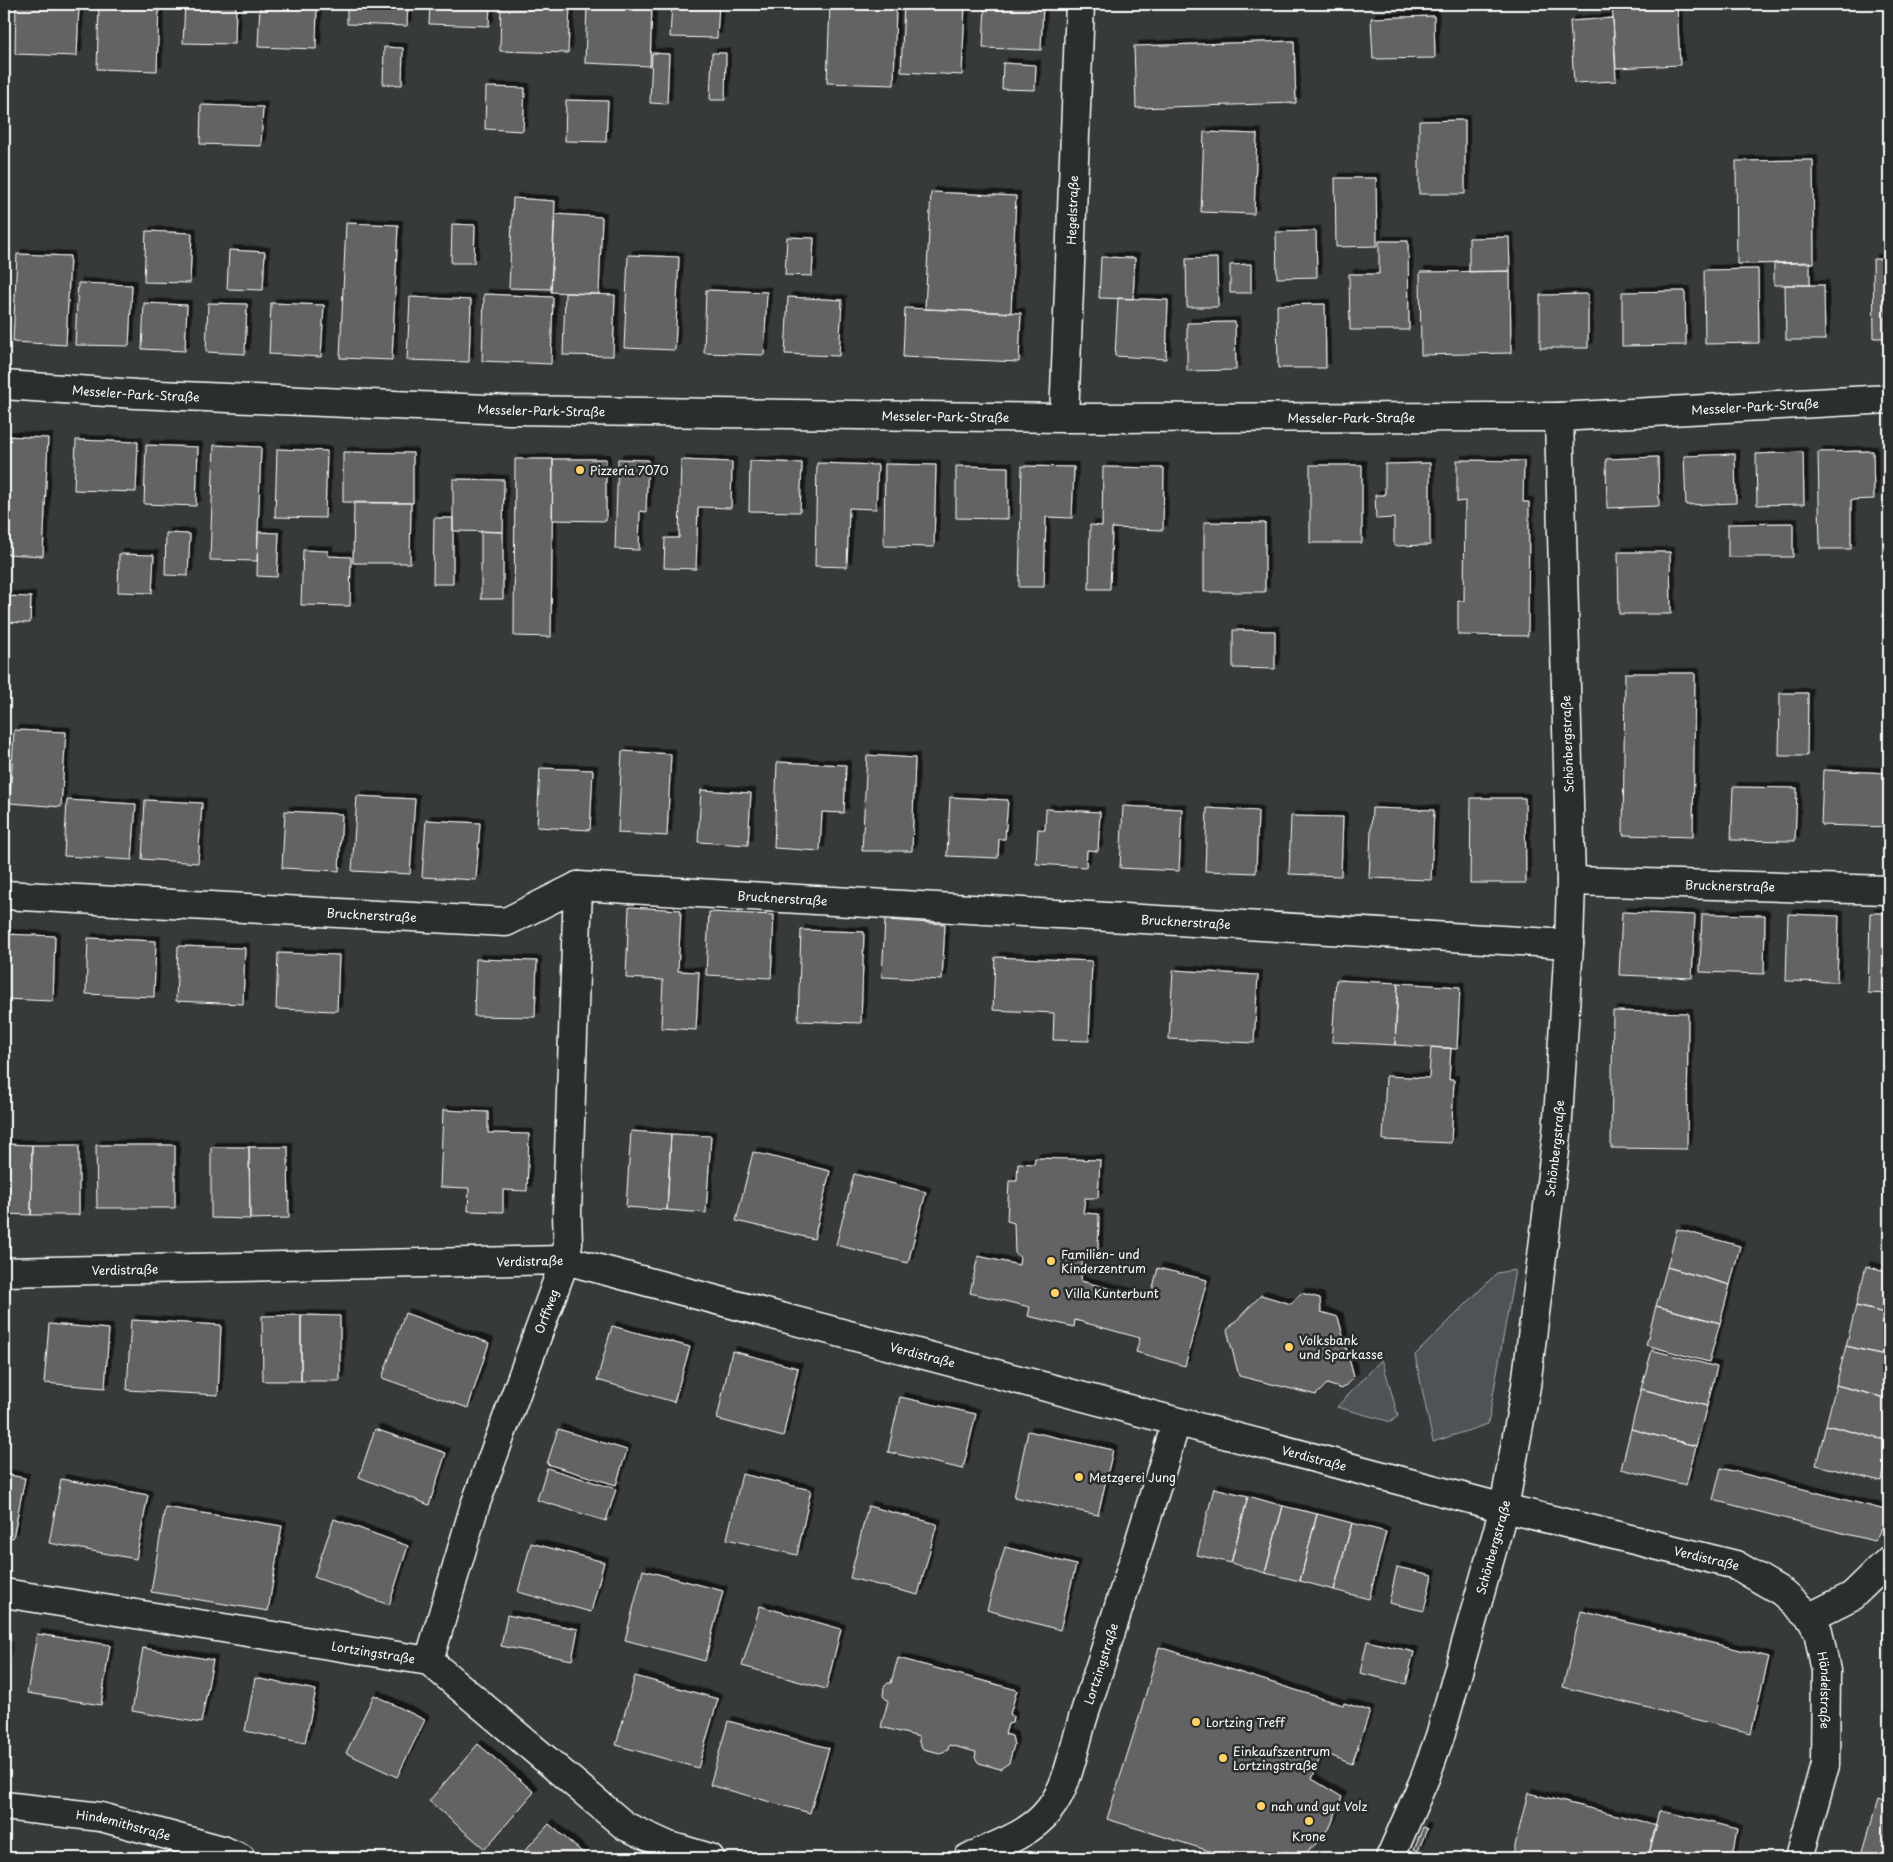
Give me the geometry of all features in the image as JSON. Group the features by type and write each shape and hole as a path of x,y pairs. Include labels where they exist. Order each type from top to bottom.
{"street":[{"name":"Hegelstraße","path":"1064,418 1080,4"},
{"name":"Messeler-Park-Straße","path":"4,385 136,394 510,410 1064,418 1559,417 1889,399"},
{"name":"Schönbergstraße","path":"1390,1858 1425,1778 1440,1736 1504,1508 1526,1386 1557,1134 1571,881 1559,417"},
{"name":"Brucknerstraße","path":"1571,881 1889,890"},
{"name":"Brucknerstraße","path":"4,895 506,922 578,886 1569,944"},
{"name":"Orffweg","path":"429,1661 474,1508 565,1260 568,1243 578,886"},
{"name":"Verdistraße","path":"4,1272 565,1260 1176,1423 1504,1508 1736,1565 1782,1592 1810,1617"},
{"name":"Lortzingstraße","path":"968,1858 1024,1831 1040,1820 1050,1810 1066,1780 1083,1718 1176,1423"},
{"path":"1810,1617 1852,1596 1889,1560"},
{"name":"Lortzingstraße","path":"4,1593 429,1661 625,1826 668,1846 710,1858"},
{"name":"Händelstraße","path":"1799,1858 1826,1764 1826,1671 1818,1631 1810,1617"},
{"name":"Hindemithstraße","path":"4,1806 101,1817 232,1854"}],"shaded area":[{"path":"1155,4 1282,4 1282,6"},
{"path":"1515,1270 1488,1424 1433,1442 1415,1355 1497,1273"},
{"path":"1382,1359 1398,1416 1391,1422 1337,1407"}],"building":[{"path":"16,4 79,4 77,56 15,54"},
{"path":"99,4 159,4 157,71 97,69"},
{"path":"185,4 236,4 235,44 183,43"},
{"path":"260,4 317,4 316,49 258,47"},
{"path":"347,4 408,4 407,26 347,24"},
{"path":"430,4 490,4 489,26 429,24"},
{"path":"501,4 570,4 568,53 500,51"},
{"path":"587,4 652,4 650,66 585,63"},
{"path":"672,4 719,4 717,38 670,37"},
{"path":"830,4 896,4 894,85 827,83"},
{"path":"904,4 965,4 962,75 901,72"},
{"path":"985,4 1043,4 1041,50 983,48"},
{"path":"1304,4 1374,4 1373,7 1304,6"},
{"path":"1612,4 1677,4 1680,65 1616,68"},
{"path":"1434,16 1435,58 1373,59 1371,18"},
{"path":"1613,18 1616,81 1574,83 1570,21"},
{"path":"1294,41 1296,103 1136,108 1134,46"},
{"path":"384,47 403,48 402,85 383,84"},
{"path":"652,53 669,54 667,104 650,103"},
{"path":"712,53 726,53 725,100 710,100"},
{"path":"1003,63 1036,65 1035,90 1002,89"},
{"path":"486,87 525,88 523,131 485,129"},
{"path":"566,100 608,101 606,142 565,141"},
{"path":"201,105 263,107 261,146 200,144"},
{"path":"1465,120 1465,194 1419,194 1419,121"},
{"path":"1204,132 1257,134 1254,214 1201,212"},
{"path":"1813,160 1814,263 1737,264 1736,161"},
{"path":"1335,178 1376,178 1377,246 1336,247"},
{"path":"931,192 1016,196 1011,313 925,309"},
{"path":"513,198 555,201 551,289 509,288"},
{"path":"555,214 602,217 599,294 551,292"},
{"path":"346,223 398,225 392,360 340,358"},
{"path":"452,224 475,225 474,263 451,263"},
{"path":"146,231 192,233 190,283 144,282"},
{"path":"1316,231 1317,277 1277,278 1276,232"},
{"path":"787,237 814,238 812,276 785,275"},
{"path":"1509,237 1510,271 1469,272 1469,238"},
{"path":"1379,241 1408,241 1409,330 1350,330 1349,274 1379,274"},
{"path":"229,250 265,252 263,290 227,289"},
{"path":"17,254 70,256 66,345 13,342"},
{"path":"628,255 679,257 675,350 624,348"},
{"path":"1101,257 1135,258 1133,299 1099,298"},
{"path":"1217,258 1218,307 1187,307 1186,259"},
{"path":"1873,259 1889,259 1889,338 1874,338"},
{"path":"1810,262 1810,285 1774,285 1774,263"},
{"path":"1251,264 1251,293 1230,293 1230,265"},
{"path":"1758,269 1759,343 1705,344 1704,270"},
{"path":"1510,271 1511,353 1421,355 1420,272"},
{"path":"78,283 132,285 129,346 75,345"},
{"path":"1785,285 1824,285 1825,340 1786,340"},
{"path":"706,290 767,292 764,355 704,353"},
{"path":"1685,291 1686,345 1622,346 1622,292"},
{"path":"565,293 615,295 613,356 563,355"},
{"path":"484,294 553,297 551,364 482,361"},
{"path":"1588,294 1588,348 1540,348 1540,295"},
{"path":"410,297 471,300 469,362 407,360"},
{"path":"788,297 842,300 839,356 785,354"},
{"path":"1118,298 1168,300 1166,359 1115,356"},
{"path":"144,303 187,305 185,351 142,349"},
{"path":"208,303 247,304 245,354 206,352"},
{"path":"271,303 324,305 321,357 269,354"},
{"path":"1325,304 1326,368 1278,368 1277,305"},
{"path":"905,308 1021,313 1019,362 903,357"},
{"path":"1235,322 1236,370 1187,371 1187,323"},
{"path":"4,436 48,438 43,556 4,554"},
{"path":"76,440 138,442 136,492 74,490"},
{"path":"146,445 198,447 196,506 144,504"},
{"path":"214,445 261,447 257,561 210,560"},
{"path":"277,449 327,451 325,518 275,517"},
{"path":"1873,451 1874,499 1851,500 1851,549 1820,549 1818,452"},
{"path":"343,452 413,453 413,503 343,502"},
{"path":"1803,452 1804,504 1757,505 1756,454"},
{"path":"1735,454 1736,503 1686,505 1684,456"},
{"path":"1658,457 1659,506 1607,508 1606,459"},
{"path":"515,459 553,459 551,637 514,636"},
{"path":"553,459 606,459 606,521 552,520"},
{"path":"618,459 648,460 646,512 640,511 639,550 615,549"},
{"path":"681,460 732,462 731,508 698,507 696,569 664,568 665,538 679,538"},
{"path":"1457,460 1524,461 1523,502 1529,502 1528,636 1458,635 1458,601 1464,601 1465,501 1457,502"},
{"path":"750,461 802,463 800,512 749,511"},
{"path":"817,463 878,465 876,509 849,508 847,567 815,566"},
{"path":"1430,463 1430,545 1394,546 1394,518 1376,519 1375,495 1385,495 1385,464"},
{"path":"885,464 936,465 934,547 884,546"},
{"path":"1310,465 1362,465 1362,543 1310,543"},
{"path":"956,466 1008,467 1008,519 956,518"},
{"path":"1022,466 1074,467 1072,518 1046,517 1044,587 1019,587"},
{"path":"1103,467 1164,468 1163,530 1112,528 1110,589 1089,589 1090,525 1102,526"},
{"path":"453,479 504,480 503,532 453,531"},
{"path":"354,503 411,503 410,563 353,563"},
{"path":"434,518 453,518 453,584 433,584"},
{"path":"1204,522 1265,523 1265,592 1204,592"},
{"path":"1793,523 1793,557 1728,557 1728,524"},
{"path":"481,531 503,532 503,599 481,599"},
{"path":"258,532 279,533 277,577 257,576"},
{"path":"166,533 190,534 188,576 165,575"},
{"path":"303,550 328,551 328,556 351,557 350,606 301,605"},
{"path":"1618,552 1670,552 1671,614 1619,614"},
{"path":"119,554 154,555 152,593 118,592"},
{"path":"4,596 31,597 30,623 4,622"},
{"path":"1233,630 1275,631 1275,669 1233,668"},
{"path":"1625,673 1695,673 1693,837 1623,835"},
{"path":"1780,693 1808,693 1807,756 1779,756"},
{"path":"14,730 66,732 61,807 10,803"},
{"path":"622,751 671,754 667,836 618,833"},
{"path":"867,755 915,758 912,851 862,851"},
{"path":"777,762 846,765 844,813 822,812 820,851 774,848"},
{"path":"540,768 593,770 590,830 537,827"},
{"path":"1823,770 1889,773 1889,827 1821,825"},
{"path":"1733,787 1797,788 1795,841 1731,840"},
{"path":"701,790 751,793 748,845 698,842"},
{"path":"357,796 415,799 410,874 352,871"},
{"path":"950,797 1008,800 1005,839 999,839 998,858 947,856"},
{"path":"1471,798 1525,798 1526,883 1470,883"},
{"path":"67,800 136,804 132,860 64,856"},
{"path":"145,800 202,803 198,863 142,859"},
{"path":"1123,806 1182,809 1179,871 1120,868"},
{"path":"1207,808 1258,811 1256,873 1205,871"},
{"path":"1372,808 1434,810 1431,880 1369,878"},
{"path":"1046,809 1100,812 1098,851 1087,850 1086,867 1036,864 1038,829 1045,830"},
{"path":"285,811 342,814 339,871 282,868"},
{"path":"1291,816 1343,817 1341,876 1289,874"},
{"path":"426,820 480,823 476,880 422,877"},
{"path":"629,907 681,910 678,971 699,972 696,1030 661,1028 663,980 626,978"},
{"path":"709,912 774,915 771,978 706,975"},
{"path":"1622,912 1695,915 1692,978 1619,975"},
{"path":"1870,913 1889,913 1889,994 1868,993"},
{"path":"1702,914 1765,915 1764,974 1700,972"},
{"path":"1788,914 1839,916 1837,982 1786,981"},
{"path":"885,920 945,924 942,980 882,977"},
{"path":"801,930 864,932 861,1023 798,1021"},
{"path":"4,934 55,936 53,1001 4,999"},
{"path":"88,938 156,941 154,997 86,994"},
{"path":"178,946 245,948 243,1004 176,1001"},
{"path":"278,953 339,955 337,1011 276,1009"},
{"path":"995,957 1092,961 1089,1041 1053,1040 1054,1013 993,1010"},
{"path":"476,959 537,961 535,1017 474,1016"},
{"path":"1173,970 1258,975 1254,1043 1169,1039"},
{"path":"1336,980 1398,983 1395,1045 1332,1042"},
{"path":"1398,983 1460,987 1457,1049 1395,1045"},
{"path":"1613,1011 1688,1013 1687,1149 1611,1148"},
{"path":"1431,1047 1451,1048 1449,1080 1454,1080 1451,1143 1383,1140 1386,1076 1429,1078"},
{"path":"443,1110 488,1112 488,1133 529,1134 527,1191 503,1190 503,1212 468,1211 469,1188 440,1187"},
{"path":"631,1131 671,1134 667,1210 626,1207"},
{"path":"671,1134 711,1136 706,1213 667,1210"},
{"path":"4,1144 32,1145 31,1215 4,1214"},
{"path":"32,1145 79,1145 79,1215 31,1215"},
{"path":"96,1145 175,1145 175,1208 97,1208"},
{"path":"211,1147 249,1147 250,1219 211,1218"},
{"path":"249,1147 288,1147 289,1218 250,1219"},
{"path":"753,1152 830,1171 814,1239 736,1221"},
{"name":"Familien- und Kinderzentrum","path":"1035,1158 1100,1160 1098,1198 1085,1198 1083,1213 1099,1214 1098,1252 1083,1251 1081,1281 1150,1299 1158,1268 1207,1280 1185,1366 1136,1352 1140,1338 1075,1320 1074,1327 1028,1316 1030,1307 970,1293 978,1256 1019,1265 1020,1257 1015,1253 1014,1223 1007,1221 1009,1181 1017,1181 1018,1163 1034,1164"},
{"path":"854,1174 926,1192 908,1263 836,1245"},
{"path":"1677,1229 1740,1246 1730,1285 1667,1267"},
{"path":"1866,1266 1889,1272 1889,1314 1856,1306"},
{"path":"1667,1267 1730,1285 1720,1323 1656,1306"},
{"name":"Volksbank und Sparkasse","path":"1301,1293 1320,1298 1321,1312 1338,1317 1354,1377 1342,1389 1327,1384 1316,1395 1239,1376 1227,1330 1261,1295 1291,1304"},
{"path":"1656,1306 1720,1323 1709,1362 1646,1345"},
{"path":"1856,1306 1889,1314 1889,1356 1846,1346"},
{"path":"405,1313 489,1343 468,1408 382,1378"},
{"path":"301,1315 340,1316 340,1381 301,1381"},
{"path":"301,1315 301,1381 263,1381 262,1316"},
{"path":"131,1320 221,1325 218,1395 127,1390"},
{"path":"49,1324 109,1329 105,1388 44,1383"},
{"path":"612,1326 690,1347 674,1402 597,1380"},
{"path":"1846,1346 1889,1356 1889,1399 1836,1385"},
{"path":"1652,1350 1717,1367 1707,1406 1641,1389"},
{"path":"732,1351 798,1368 783,1437 717,1419"},
{"path":"1836,1385 1889,1399 1889,1441 1826,1425"},
{"path":"1641,1389 1707,1406 1696,1446 1631,1429"},
{"path":"900,1397 976,1414 963,1469 888,1452"},
{"path":"1826,1425 1889,1441 1881,1481 1816,1465"},
{"path":"375,1429 446,1453 429,1505 359,1477"},
{"path":"558,1429 627,1450 616,1485 547,1464"},
{"path":"1631,1429 1696,1446 1686,1485 1621,1469"},
{"path":"1028,1431 1113,1450 1098,1515 1014,1497"},
{"path":"547,1468 616,1489 606,1521 537,1500"},
{"path":"1721,1468 1889,1511 1889,1518 1874,1541 1713,1500"},
{"path":"4,1474 25,1478 13,1538 4,1536"},
{"path":"742,1474 811,1490 797,1555 727,1539"},
{"path":"61,1479 148,1495 136,1559 49,1543"},
{"path":"1214,1488 1248,1496 1231,1563 1197,1555"},
{"path":"1248,1496 1283,1506 1265,1573 1231,1563"},
{"path":"868,1506 937,1524 918,1595 850,1578"},
{"path":"1283,1506 1317,1514 1300,1581 1265,1573"},
{"path":"165,1507 282,1526 268,1611 151,1592"},
{"path":"1317,1514 1352,1523 1334,1590 1300,1581"},
{"path":"334,1519 408,1546 389,1605 314,1577"},
{"path":"1352,1523 1386,1532 1369,1599 1334,1590"},
{"path":"531,1543 604,1562 591,1612 518,1592"},
{"path":"1005,1547 1076,1565 1060,1630 987,1610"},
{"path":"1397,1567 1432,1575 1424,1611 1389,1603"},
{"path":"643,1570 723,1591 705,1661 625,1640"},
{"path":"760,1606 841,1629 826,1689 742,1666"},
{"path":"1581,1611 1769,1657 1751,1733 1563,1687"},
{"path":"507,1615 578,1629 572,1660 501,1646"},
{"path":"37,1634 110,1645 101,1705 27,1693"},
{"path":"1367,1641 1414,1652 1406,1684 1360,1673"},
{"path":"4,1646 8,1647 4,1674"},
{"name":"Einkaufszentrum Lortzingstraße","path":"1159,1647 1343,1705 1344,1703 1370,1711 1352,1764 1322,1752 1312,1779 1342,1797 1331,1825 1318,1842 1300,1858 1296,1858 1287,1851 1284,1858 1232,1858 1107,1819"},
{"path":"143,1648 213,1660 201,1723 132,1711"},
{"path":"898,1658 1017,1690 1010,1714 1013,1716 1012,1723 1008,1724 1005,1734 1012,1736 1014,1745 1009,1763 1000,1769 979,1763 975,1758 976,1752 949,1745 948,1750 940,1753 923,1749 919,1743 919,1737 881,1727 888,1701 883,1696 884,1687 891,1683"},
{"path":"635,1676 718,1699 698,1768 616,1745"},
{"path":"255,1678 316,1690 305,1743 245,1731"},
{"path":"374,1695 425,1720 397,1777 346,1753"},
{"path":"728,1721 829,1748 810,1813 710,1785"},
{"path":"478,1744 534,1792 485,1849 429,1801"},
{"path":"1528,1793 1657,1825 1648,1858 1512,1858"},
{"path":"1878,1800 1889,1804 1889,1858 1861,1858"},
{"path":"1659,1810 1738,1829 1733,1858 1648,1858"},
{"path":"549,1824 589,1858 518,1858"},
{"path":"1423,1827 1427,1829 1418,1851 1414,1849"}],"place":[{"name":"Pizzeria 7070","path":"580,470"},
{"name":"Familien- und Kinderzentrum","path":"1051,1261"},
{"name":"Villa Kunterbunt","path":"1055,1293"},
{"name":"Volksbank und Sparkasse","path":"1289,1347"},
{"name":"Metzgerei Jung","path":"1079,1477"},
{"name":"Lortzing Treff","path":"1196,1722"},
{"name":"Einkaufszentrum Lortzingstraße","path":"1223,1758"},
{"name":"nah und gut Volz","path":"1261,1806"},
{"name":"Krone","path":"1309,1821"}]}
